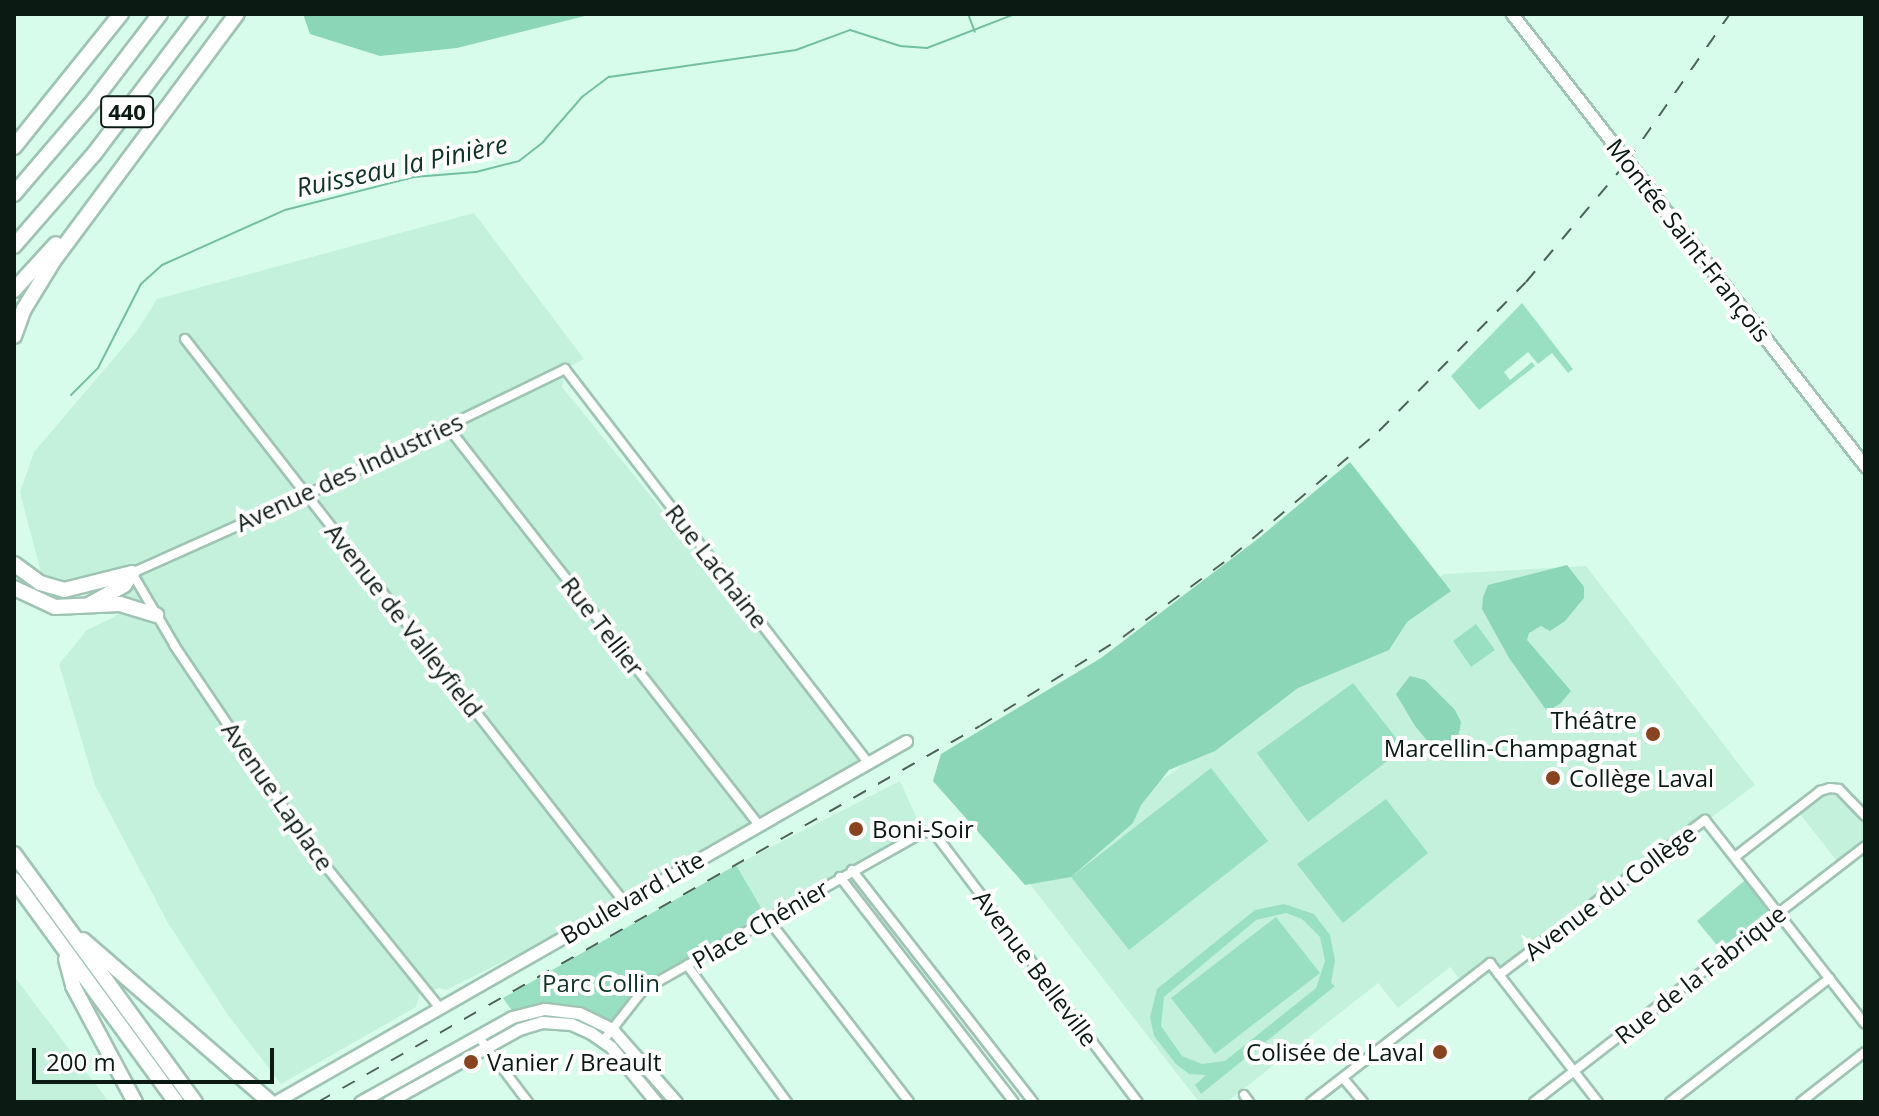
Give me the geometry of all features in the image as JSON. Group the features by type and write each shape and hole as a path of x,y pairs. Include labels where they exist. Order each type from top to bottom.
{"highway":[{"path":"14,147 121,14"},
{"name":"440","path":"14,194 82,115 160,14"},
{"name":"440","path":"14,246 108,137 200,14"},
{"path":"14,290 171,107 237,14"},
{"path":"14,336 34,290 114,177"},
{"path":"14,564 40,583 64,590 132,573"},
{"path":"90,604 124,585 132,573"},
{"path":"14,588 55,607 124,605 156,615"},
{"path":"14,854 195,1102"},
{"path":"14,880 176,1102"},
{"path":"64,924 273,1102"},
{"path":"64,951 73,986 135,1102"}],"street":[{"name":"Montée Saint-François","path":"1512,14 1865,466"},
{"name":"Avenue de Valleyfield","path":"185,339 624,902"},
{"name":"Avenue des Industries","path":"132,573 306,495 565,369"},
{"name":"Rue Lachaine","path":"565,369 868,763"},
{"name":"Rue Tellier","path":"447,426 759,825"},
{"name":"Avenue Laplace","path":"132,573 156,615 311,848 439,1007"},
{"name":"Boulevard Lite","path":"273,1102 906,741"},
{"path":"1735,857 1820,791 1839,789 1865,816"},
{"name":"Avenue du Collège","path":"1499,975 1705,820 1865,1024"},
{"name":"Place Chénier","path":"603,1041 643,990 909,838 923,832 935,834"},
{"name":"Avenue Belleville","path":"935,834 1132,1100"},
{"name":"Rue de la Fabrique","path":"1534,1102 1865,846"},
{"path":"852,870 1033,1102"},
{"path":"840,877 1014,1102"},
{"path":"767,918 909,1102"},
{"path":"1311,1102 1490,963 1598,1102"},
{"path":"687,965 787,1102"},
{"path":"1670,1102 1830,978"},
{"path":"360,1102 512,1017 545,1009 579,1013 612,1029 676,1102"},
{"path":"388,1102 519,1029 542,1022 571,1024 603,1041 656,1102"},
{"path":"478,1036 528,1102"},
{"path":"1801,1102 1865,1052"},
{"path":"985,1064 996,1055"},
{"path":"1343,1078 1363,1102"}],"shaded area":[{"path":"303,14 593,14 457,48 380,56 310,34"},
{"path":"474,213 584,359 565,369 562,387 868,763 624,902 446,990 439,988 419,995 416,1007 281,1084 228,1015 168,923 95,785 59,664 87,630 122,613 106,574 72,585 52,582 41,573 20,492 34,452 137,331 157,299"},
{"path":"1350,462 1451,591 1407,622 1389,650 1298,688 1215,751 1169,770 1141,805 1133,823 1071,877 1025,885 933,781 941,754 1101,658 1259,538"},
{"path":"1567,565 1584,587 1584,598 1565,621 1550,631 1541,626 1529,633 1527,640 1571,691 1560,704 1547,711 1509,658 1482,609 1483,597 1488,585"},
{"name":"Collège Laval","path":"1586,566 1755,785 1499,975 1489,964 1464,984 1450,967 1398,1008 1378,983 1227,1102 1199,1102 1026,879 1444,574"},
{"path":"1410,676 1425,680 1455,710 1461,722 1458,739 1445,745 1430,744 1415,726 1396,694"},
{"path":"900,781 923,832 767,918 736,865"},
{"path":"1839,789 1865,816 1865,846 1840,865 1797,810 1820,791"},
{"path":"14,976 109,1102 14,1102"}],"green space":[{"path":"1522,303 1573,369 1568,373 1552,353 1538,364 1528,352 1504,372 1510,380 1532,362 1535,366 1479,410 1451,376"},
{"path":"1476,624 1495,650 1471,667 1453,641"},
{"path":"1353,683 1404,748 1308,822 1257,753"},
{"path":"1211,768 1268,841 1129,950 1071,877"},
{"path":"1386,799 1428,853 1343,923 1297,864"},
{"name":"Parc Collin","path":"736,865 767,918 635,993 614,1028 579,1013 515,1015 503,998"},
{"path":"1750,876 1780,914 1726,956 1697,921"},
{"path":"1284,904 1314,914 1330,935 1335,960 1331,983 1335,986 1201,1094 1195,1085 1206,1075 1189,1074 1176,1064 1154,1036 1150,1017 1157,989 1255,910","holes":["1286,913 1302,919 1320,937 1325,961 1316,988 1225,1061 1202,1064 1182,1056 1161,1026 1164,997 1256,920"]},
{"path":"1276,917 1320,973 1215,1054 1171,998"}],"waterway":[{"path":"968,14 975,32"},
{"name":"Ruisseau la Pinière","path":"71,395 98,368 141,284 162,265 285,210 414,177 476,172 519,161 543,142 582,97 609,77 796,50 850,30 900,46 927,48 1015,14"}],"railway":[{"path":"318,1102 980,726 1123,637 1231,557 1379,431 1526,282 1627,162 1730,14"}],"place":[{"name":"Théâtre Marcellin-Champagnat","path":"1653,734"},
{"name":"Collège Laval","path":"1553,778"},
{"name":"Boni-Soir","path":"856,829"},
{"name":"Colisée de Laval","path":"1440,1052"},
{"name":"Vanier / Breault","path":"471,1062"}]}
